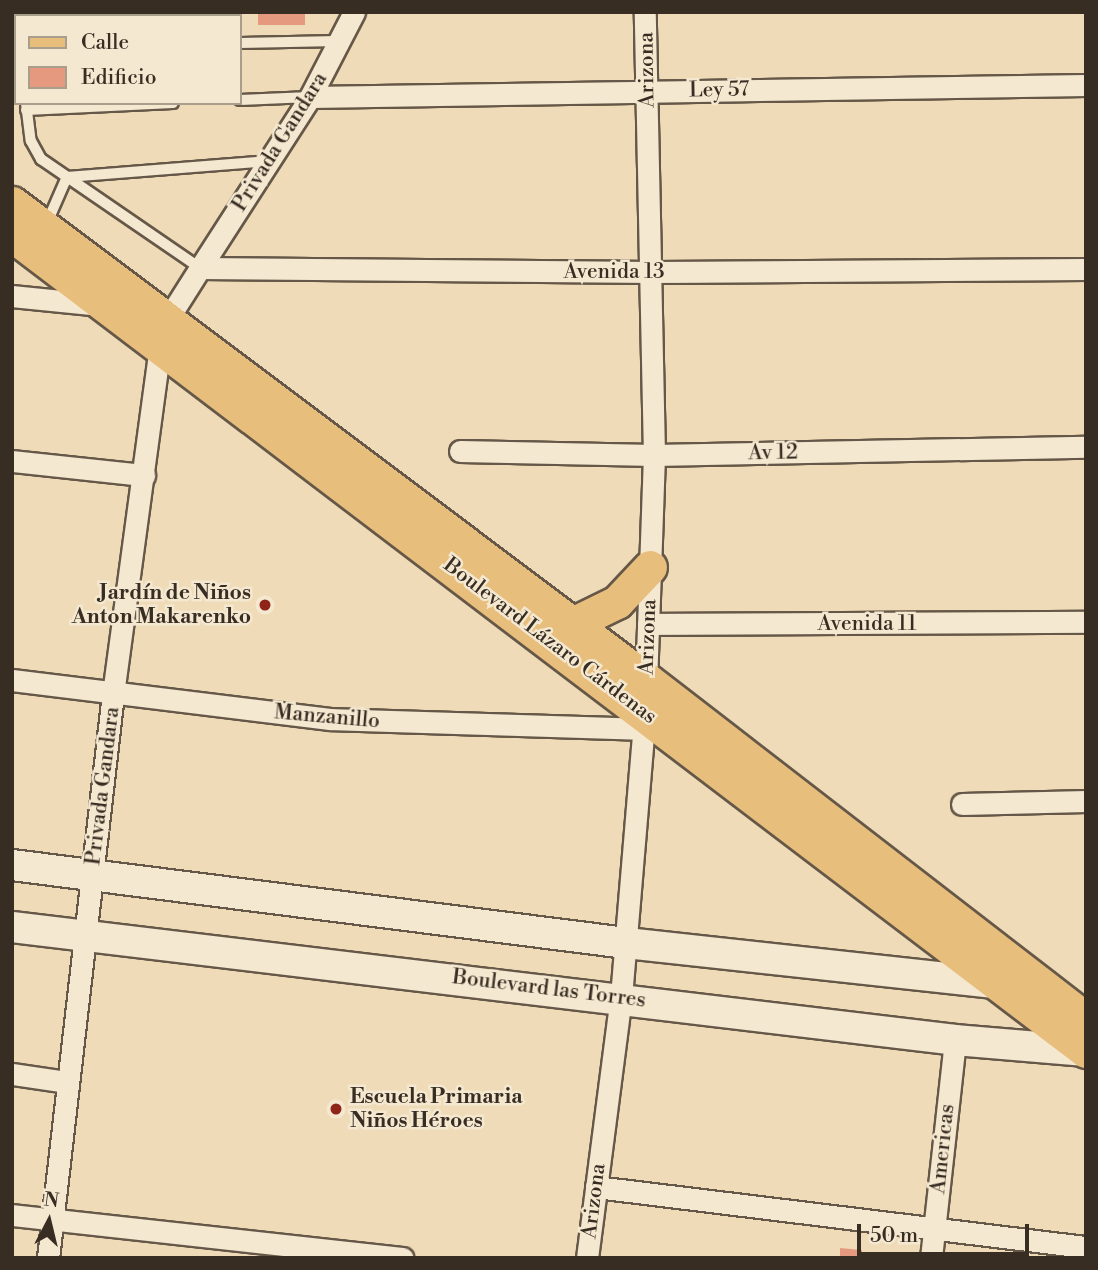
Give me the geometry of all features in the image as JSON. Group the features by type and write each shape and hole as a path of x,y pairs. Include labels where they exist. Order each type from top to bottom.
{"main road":[{"name":"Boulevard Lázaro Cárdenas","path":"12,203 30,238 114,295 572,624 1050,989 1085,1043"},
{"name":"Boulevard Lázaro Cárdenas","path":"164,332 645,721 997,983 1085,1043"},
{"path":"572,624 617,602 650,568"}],"street":[{"name":"Privada Gandara","path":"200,268 310,97 354,12"},
{"name":"Arizona","path":"587,1258 621,997 645,721 654,455 653,272 645,12"},
{"name":"Ley 57","path":"310,97 1086,85"},
{"name":"Avenida 13","path":"200,268 653,272 1086,269"},
{"path":"164,332 200,268"},
{"path":"12,296 114,295"},
{"name":"Privada Gandara","path":"48,1258 113,694 164,332"},
{"name":"Av 12","path":"460,451 654,455 1086,447"},
{"path":"12,461 144,475"},
{"name":"Avenida 11","path":"648,624 1086,622"},
{"name":"Manzanillo","path":"12,680 113,694 433,726 645,721"},
{"path":"962,804 1086,801"},
{"path":"12,866 626,943 1050,989"},
{"name":"Boulevard las Torres","path":"12,927 621,997 955,1040 1085,1043"},
{"name":"Americas","path":"931,1258 955,1040"},
{"path":"12,1074 67,1082"},
{"path":"596,1187 1086,1247"},
{"path":"12,1215 403,1258"}],"lane":[{"path":"242,43 341,41"},
{"path":"242,100 310,97"},
{"path":"75,105 26,106 35,150 67,177 200,268"},
{"path":"67,177 269,161"},
{"path":"30,238 67,177"}],"building":[{"path":"83,12 136,12 136,14"},
{"path":"258,12 305,12 305,25 258,25"},
{"path":"840,1248 862,1250 862,1254 880,1258 840,1258"}],"place":[{"name":"Jardín de Niños Anton Makarenko","path":"265,605"},
{"name":"Escuela Primaria Niños Héroes","path":"336,1109"}]}
